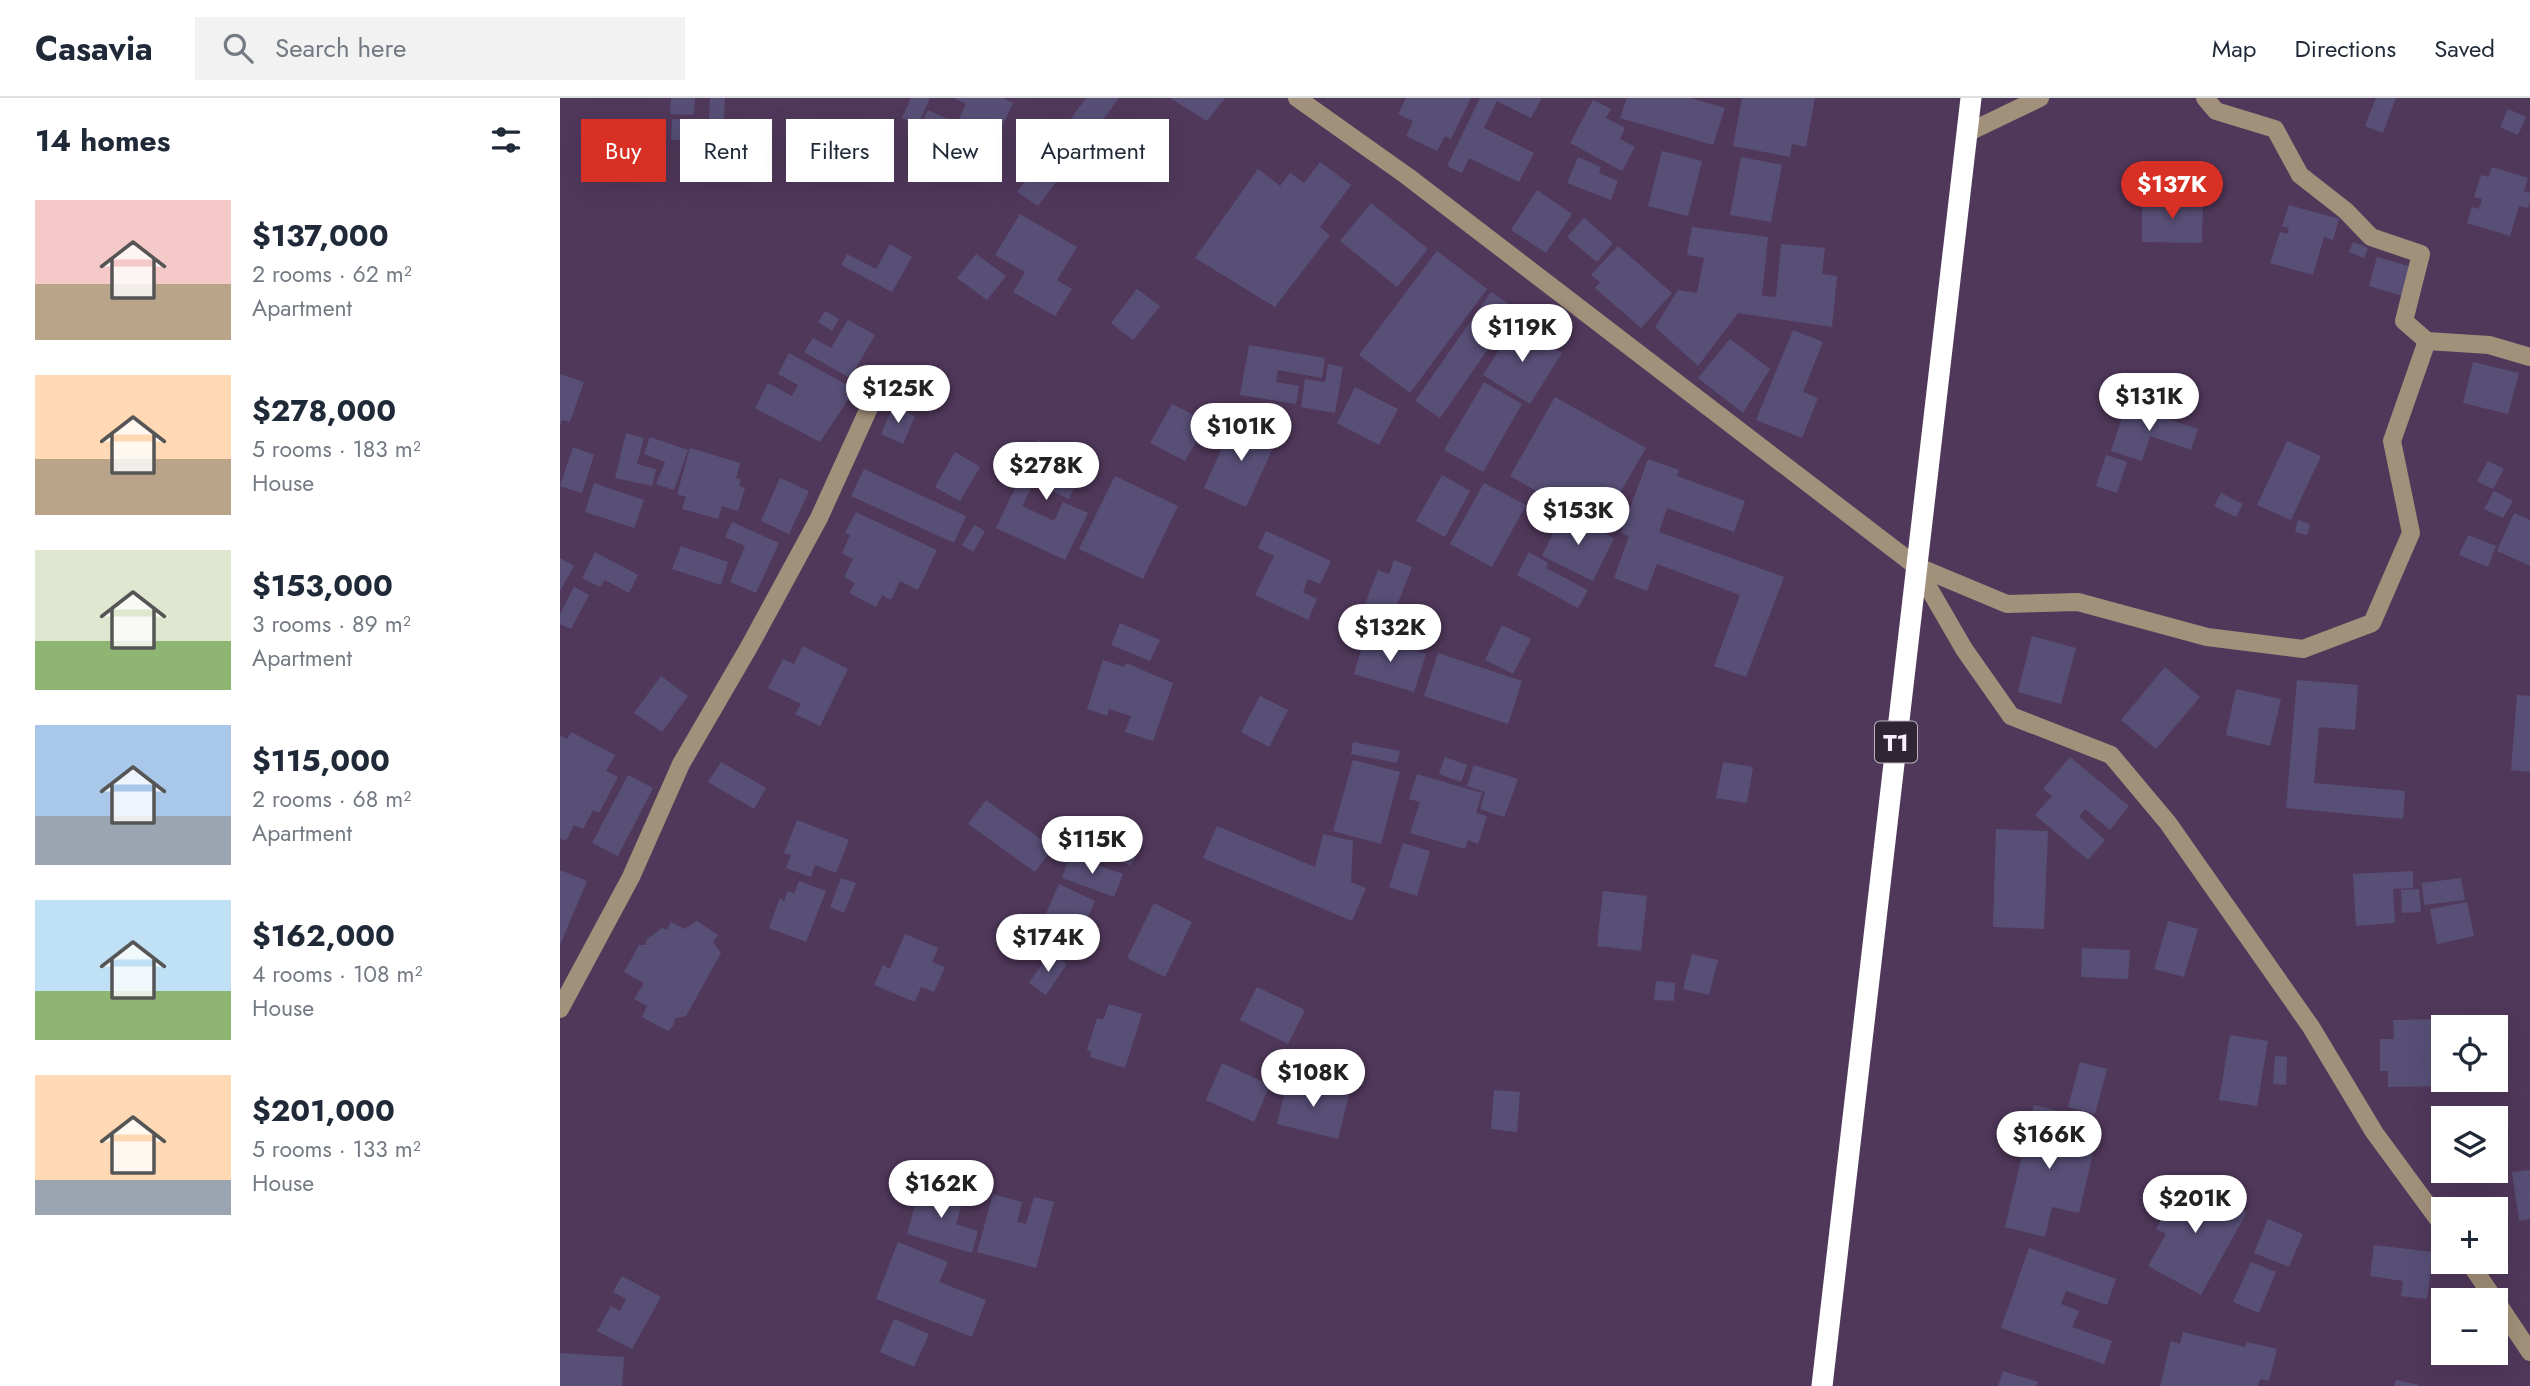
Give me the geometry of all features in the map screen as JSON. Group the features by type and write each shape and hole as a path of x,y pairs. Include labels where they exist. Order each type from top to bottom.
{"highway":[{"name":"T1","path":"1822,1386 1971,98"}],"street":[{"path":"1297,98 1407,176 1916,566 2007,604 2078,602 2207,638 2303,649 2372,623 2411,533 2392,441 2427,341"},
{"path":"1967,133 2040,98"},
{"path":"2204,98 2216,111 2275,129 2300,175 2346,212 2371,237 2421,254 2404,321 2427,341 2489,345 2530,357"},
{"path":"560,1009 631,877 681,764 749,647 818,518 874,397"},
{"path":"1916,566 1964,649 2011,716 2111,755 2168,823 2311,1027 2374,1132 2431,1210"},
{"path":"2508,1319 2530,1352"}],"building":[{"path":"671,98 695,98 694,115 670,114"},
{"path":"710,98 725,98 724,119 709,119"},
{"path":"911,98 930,98 921,119 908,121 902,118"},
{"path":"953,98 1003,98 1013,103 1002,127 1002,119 959,119 966,104"},
{"path":"1086,98 1119,98 1103,119 1071,119"},
{"path":"1170,98 1225,98 1207,121"},
{"path":"1406,98 1471,98 1451,139 1445,136 1437,151 1406,136 1413,121 1398,114"},
{"path":"1480,98 1542,98 1531,118 1497,101 1484,128 1534,153 1519,182 1469,158 1462,173 1447,166"},
{"path":"1627,98 1691,98 1725,108 1713,145 1620,118"},
{"path":"1742,98 1815,98 1806,147 1792,144 1790,157 1733,146"},
{"path":"2376,98 2396,98 2383,133 2365,126"},
{"path":"1593,100 1611,109 1606,118 1625,128 1620,139 1635,147 1622,171 1570,143"},
{"path":"2508,109 2526,117 2518,135 2500,127"},
{"path":"928,110 948,119 924,119"},
{"path":"672,119 680,119 680,140 671,140"},
{"path":"1662,151 1702,161 1688,216 1648,206"},
{"path":"1578,157 1601,167 1599,173 1618,181 1611,200 1567,183"},
{"path":"1741,157 1782,165 1771,222 1730,215"},
{"path":"1320,162 1351,185 1320,227 1330,235 1275,307 1195,258 1258,169 1280,186 1290,173 1304,183"},
{"path":"2492,167 2528,178 2524,191 2530,193 2530,203 2528,208 2519,206 2510,236 2467,223 2472,207 2479,209 2482,199 2474,197 2481,175 2489,177"},
{"path":"1024,182 1056,182 1038,206 1017,192"},
{"path":"1537,190 1572,214 1546,253 1511,230"},
{"path":"2142,199 2203,200 2202,243 2142,242"},
{"path":"1371,203 1428,249 1397,287 1340,241"},
{"path":"2289,205 2339,219 2333,240 2324,237 2313,275 2270,263 2280,232 2287,234 2289,228 2282,226"},
{"path":"1020,214 1077,247 1057,280 1072,289 1055,316 1013,292 1025,272 995,255"},
{"path":"1584,218 1613,243 1597,262 1567,237"},
{"path":"1692,227 1768,237 1762,296 1776,297 1781,244 1825,248 1822,274 1837,276 1832,327 1738,313 1698,366 1655,327 1678,290 1697,293 1704,258 1687,255"},
{"path":"2353,242 2368,248 2364,258 2349,252"},
{"path":"890,244 912,257 892,292 841,265 847,254 876,269"},
{"path":"1618,246 1672,293 1641,328 1595,288 1600,282 1591,275"},
{"path":"1437,251 1487,289 1410,393 1359,355"},
{"path":"976,254 1006,276 987,300 957,278"},
{"path":"2377,257 2412,267 2403,296 2369,286"},
{"path":"1137,289 1160,306 1133,340 1111,323"},
{"path":"1491,292 1516,309 1440,418 1415,401"},
{"path":"825,311 839,319 832,331 818,322"},
{"path":"848,320 875,335 850,378 804,352 813,338 831,348"},
{"path":"1515,324 1562,353 1530,404 1483,375"},
{"path":"1793,330 1823,342 1803,392 1818,398 1802,438 1756,420"},
{"path":"1730,339 1770,369 1743,413 1698,378"},
{"path":"1249,345 1325,358 1322,378 1278,370 1276,382 1299,386 1296,404 1240,395"},
{"path":"789,353 855,389 820,442 755,408 768,383 792,396 798,385 778,374"},
{"path":"2473,362 2519,373 2508,414 2463,403"},
{"path":"1328,364 1343,367 1335,413 1301,407 1305,379 1325,382"},
{"path":"560,374 584,382 570,422 562,420 560,425"},
{"path":"1484,382 1522,404 1483,472 1444,450"},
{"path":"1355,387 1398,409 1379,445 1337,423"},
{"path":"1555,397 1646,448 1600,527 1510,476"},
{"path":"1172,404 1207,422 1185,461 1150,443"},
{"path":"2126,405 2198,429 2191,450 2150,436 2142,461 2111,451"},
{"path":"893,406 915,416 903,444 881,434"},
{"path":"1235,419 1278,437 1246,507 1204,488"},
{"path":"626,433 644,438 637,464 656,469 652,486 615,478"},
{"path":"650,437 688,450 674,490 656,484 665,462 644,454"},
{"path":"1038,440 1086,463 1069,499 1034,483 1022,506 1054,521 1063,502 1088,513 1065,560 996,528"},
{"path":"2287,441 2321,456 2291,520 2257,505"},
{"path":"573,447 594,455 582,493 560,486"},
{"path":"690,448 740,463 736,478 741,480 739,486 745,488 738,511 722,506 718,519 682,509 686,497 677,494"},
{"path":"955,452 980,467 960,501 935,487"},
{"path":"2106,455 2127,462 2117,493 2096,486"},
{"path":"1648,459 1679,470 1677,476 1745,501 1734,532 1667,508 1659,532 1784,577 1746,677 1714,666 1740,595 1657,564 1647,591 1614,578 1629,536 1621,533"},
{"path":"2488,461 2504,469 2493,489 2477,481"},
{"path":"864,469 966,516 954,543 851,496"},
{"path":"1442,475 1470,491 1445,537 1416,521"},
{"path":"1115,476 1178,506 1143,579 1079,549"},
{"path":"780,478 809,491 789,534 761,521"},
{"path":"594,483 644,500 634,528 585,512"},
{"path":"1484,483 1526,505 1492,567 1450,544"},
{"path":"2494,491 2513,501 2503,518 2484,509"},
{"path":"2221,493 2243,504 2236,517 2214,506"},
{"path":"856,512 937,550 918,590 900,581 891,600 882,595 876,607 849,593 855,583 844,577 853,559 842,553 850,535 845,533"},
{"path":"1563,513 1614,538 1593,581 1542,556"},
{"path":"2514,513 2530,520 2530,566 2497,551"},
{"path":"2298,520 2310,524 2307,535 2295,532"},
{"path":"732,522 779,543 756,593 730,582 745,546 725,537"},
{"path":"974,525 985,531 973,552 962,545"},
{"path":"1266,531 1331,561 1320,584 1308,579 1303,592 1317,599 1308,620 1255,595 1274,556 1258,548"},
{"path":"2468,535 2496,546 2488,567 2459,555"},
{"path":"681,546 728,562 721,585 672,569"},
{"path":"595,552 638,575 629,593 605,580 600,587 582,578"},
{"path":"1529,552 1548,563 1546,568 1588,590 1578,608 1517,575"},
{"path":"560,558 574,566 560,591"},
{"path":"1394,560 1412,567 1393,615 1365,604 1378,570 1389,574"},
{"path":"574,587 589,595 571,629 560,624 560,614"},
{"path":"1120,623 1160,640 1150,661 1111,645"},
{"path":"1502,625 1531,639 1513,674 1485,660"},
{"path":"1365,636 1426,654 1414,692 1354,674"},
{"path":"2032,636 2076,648 2061,704 2018,692"},
{"path":"803,646 848,669 820,726 795,714 801,704 768,688 783,659 794,664"},
{"path":"1438,653 1522,681 1508,724 1424,696"},
{"path":"1103,660 1124,667 1126,663 1173,683 1153,741 1125,732 1131,716 1109,709 1107,716 1087,709"},
{"path":"2165,667 2200,697 2156,749 2121,720"},
{"path":"661,676 688,696 662,732 634,713"},
{"path":"2297,680 2358,685 2355,730 2319,727 2314,783 2405,791 2403,819 2286,808"},
{"path":"2236,689 2281,699 2270,746 2226,735"},
{"path":"2517,695 2530,696 2530,772 2511,770"},
{"path":"1260,696 1288,710 1269,747 1241,732"},
{"path":"571,732 615,755 606,771 618,777 599,813 593,810 583,829 574,825 566,841 560,838 560,735 567,739"},
{"path":"1353,742 1400,751 1397,763 1351,754"},
{"path":"1445,757 1467,765 1461,782 1439,774"},
{"path":"2070,757 2129,806 2110,830 2085,809 2079,817 2105,840 2088,860 2035,815 2052,796 2043,789"},
{"path":"1353,760 1400,772 1381,844 1333,831"},
{"path":"721,762 766,788 754,809 708,782"},
{"path":"1723,762 1753,767 1747,803 1716,798"},
{"path":"1474,765 1518,779 1504,817 1480,809 1485,792 1467,786"},
{"path":"1417,774 1482,793 1476,813 1487,816 1478,844 1468,840 1465,849 1410,833 1420,802 1409,799"},
{"path":"628,775 653,788 618,856 592,843"},
{"path":"986,800 1053,848 1035,872 968,824"},
{"path":"797,820 849,840 836,873 815,865 811,877 786,868 791,855 784,853"},
{"path":"1217,826 1315,867 1323,834 1353,841 1351,882 1366,888 1352,921 1203,858"},
{"path":"1128,828 1145,836 1131,866 1114,858"},
{"path":"1996,829 2048,831 2044,929 1993,927"},
{"path":"1403,843 1430,851 1417,896 1389,887"},
{"path":"1070,855 1123,874 1114,897 1062,878"},
{"path":"560,870 587,881 560,945"},
{"path":"2413,871 2413,888 2393,889 2395,923 2356,926 2353,874"},
{"path":"841,878 856,883 844,913 830,907"},
{"path":"2461,878 2465,900 2424,905 2422,883"},
{"path":"799,881 826,891 806,942 769,928 780,898 784,901 788,891 794,894"},
{"path":"1059,884 1095,901 1079,936 1043,920"},
{"path":"2419,889 2421,912 2402,913 2401,890"},
{"path":"1603,891 1647,896 1641,951 1597,946"},
{"path":"2467,902 2474,936 2437,944 2430,909"},
{"path":"1154,903 1192,922 1165,977 1127,958"},
{"path":"697,921 718,935 713,942 721,953 686,1016 675,1018 668,1031 642,1017 647,1006 634,999 644,983 624,972 639,945 646,945 646,940 662,928 667,930 671,922 685,929"},
{"path":"2168,921 2198,929 2184,977 2154,969"},
{"path":"905,934 938,948 932,962 945,967 934,992 921,987 915,1002 874,985 883,965 890,969"},
{"path":"2082,948 2130,950 2128,979 2081,977"},
{"path":"1050,953 1067,964 1046,995 1029,983"},
{"path":"1692,954 1718,960 1709,995 1683,989"},
{"path":"1656,981 1675,983 1674,1001 1654,1000"},
{"path":"1257,987 1305,1010 1288,1044 1240,1020"},
{"path":"1109,1004 1142,1014 1125,1068 1090,1057 1091,1052 1087,1050 1097,1018 1103,1020"},
{"path":"2431,1019 2431,1086 2388,1087 2388,1071 2380,1071 2380,1039 2394,1039 2393,1020"},
{"path":"2230,1035 2268,1041 2257,1106 2219,1100"},
{"path":"2275,1056 2287,1057 2286,1085 2273,1084"},
{"path":"2080,1062 2107,1069 2095,1114 2068,1107"},
{"path":"1222,1063 1270,1085 1254,1122 1206,1100"},
{"path":"1288,1079 1349,1095 1338,1139 1277,1124"},
{"path":"1494,1090 1520,1092 1517,1132 1491,1129"},
{"path":"2034,1105 2084,1117 2078,1145 2094,1149 2079,1213 2052,1207 2045,1237 2005,1227"},
{"path":"2530,1170 2530,1219 2519,1221 2512,1172"},
{"path":"2184,1177 2247,1212 2201,1295 2148,1266 2166,1234 2156,1229"},
{"path":"921,1184 964,1197 956,1224 978,1231 972,1253 907,1234"},
{"path":"993,1194 1022,1202 1017,1222 1026,1224 1034,1197 1054,1202 1036,1268 977,1252"},
{"path":"2268,1219 2303,1234 2289,1267 2254,1253"},
{"path":"898,1242 948,1262 939,1282 986,1300 972,1337 876,1299"},
{"path":"2374,1245 2431,1252 2427,1299 2401,1296 2403,1281 2370,1276"},
{"path":"2029,1248 2116,1279 2107,1305 2066,1291 2061,1304 2079,1311 2072,1327 2112,1341 2104,1364 2001,1328"},
{"path":"2251,1262 2276,1272 2259,1313 2233,1302"},
{"path":"622,1276 661,1297 632,1349 597,1331 611,1306 620,1311 626,1299 613,1292"},
{"path":"894,1319 929,1334 914,1367 880,1352"},
{"path":"2183,1332 2245,1347 2247,1342 2277,1349 2269,1381 2260,1379 2258,1386 2160,1386 2171,1341 2180,1344"},
{"path":"560,1353 624,1357 622,1386 560,1386"},
{"path":"2003,1371 2038,1382 2036,1386 1998,1386"},
{"path":"2396,1380 2419,1385 2419,1386 2394,1386"}]}
